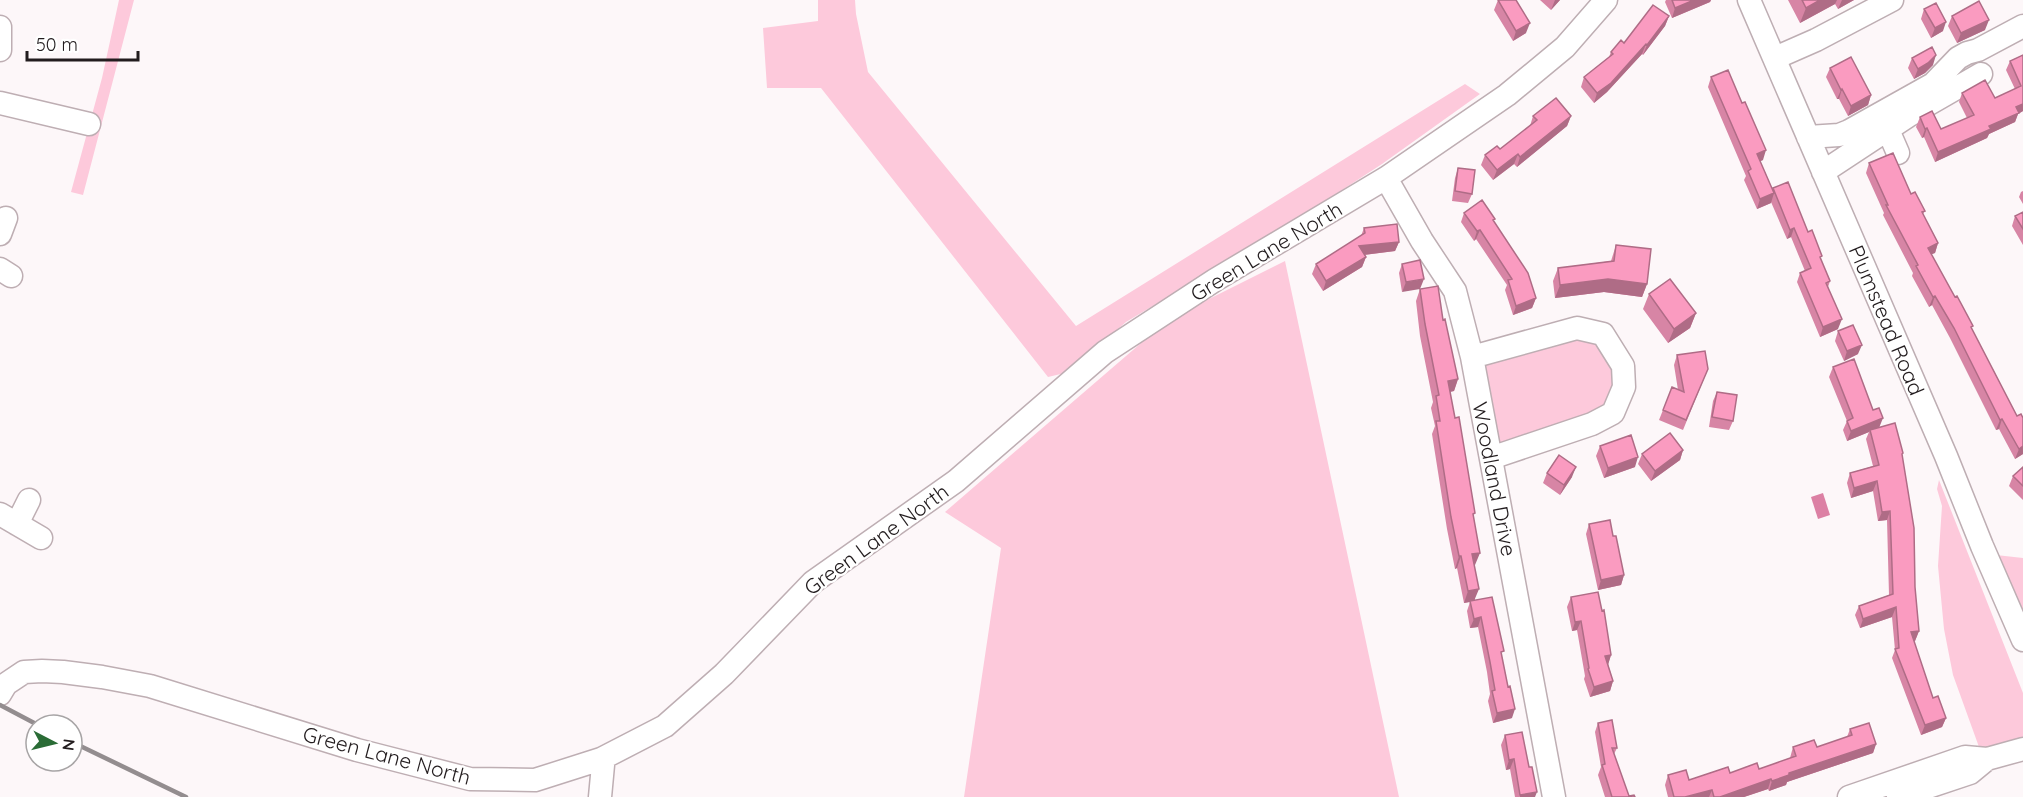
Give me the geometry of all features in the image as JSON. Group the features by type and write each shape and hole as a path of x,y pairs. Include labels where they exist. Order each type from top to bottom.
{"street":[{"path":"1582,0 1585,25"},
{"name":"Green Lane North","path":"0,694 6,684 24,672 42,671 63,672 150,686 357,750 470,779 535,780 602,759 665,726 724,674 813,582 956,481 1105,352 1215,280 1386,178 1507,95 1564,47 1606,0"},
{"name":"Plumstead Road","path":"1749,0 2023,640"},
{"path":"1775,58 1816,40 1865,6 1892,0"},
{"path":"1808,137 1839,135 1850,131 1933,84 1966,52 1978,50 2023,26"},
{"path":"0,27 0,50"},
{"path":"1823,172 1908,116 1981,74"},
{"path":"0,103 89,124"},
{"path":"1888,130 1898,153"},
{"name":"Woodland Drive","path":"1386,178 1422,242 1455,291 1472,357 1554,797"},
{"path":"1472,357 1577,328 1603,334 1623,366 1624,387 1613,412 1592,424 1491,458"},
{"path":"29,500 8,519 40,538"},
{"path":"1849,797 1965,757 1987,759 2023,749"},
{"path":"600,797 602,759"},
{"path":"1898,797 1970,773 1987,759"}],"shaded area":[{"path":"119,0 134,0 83,195 71,192 102,78"},
{"path":"818,0 855,0 868,72 1076,326 1465,84 1480,94 1382,164 1293,222 1126,322 1069,372 1048,377 821,88 767,88 763,28 818,21"},
{"path":"1285,261 1399,797 964,797 1001,548 945,512 1169,319"},
{"path":"1603,334 1623,366 1613,413 1491,458 1472,357"},
{"path":"1939,480 2023,693 2023,740 1986,752 1979,747 1953,675 1944,629 1938,566 1942,506 1937,489"},
{"path":"1823,493 1830,515 1818,519 1811,497"},
{"path":"1996,555 2023,558 2023,624"}],"building":[{"path":"1498,0 1516,0 1530,23 1516,31"},
{"path":"1672,0 1694,0 1675,8"},
{"path":"1802,0 1820,0 1806,8"},
{"path":"1979,1 1989,20 1961,33 1952,16"},
{"path":"1936,3 1946,22 1935,28 1924,9"},
{"path":"1653,5 1669,16 1647,45 1611,83 1597,93 1584,77 1613,54 1611,52 1621,40 1624,43"},
{"path":"1932,47 1936,55 1918,69 1912,58"},
{"path":"2023,55 2023,104 2016,107 2019,113 1989,126 1991,129 1938,152 1920,117 1932,111 1941,129 1974,115 1962,93 1985,80 1995,98 2021,86 2010,61"},
{"path":"1851,57 1871,95 1851,106 1830,68"},
{"path":"1728,70 1766,150 1757,154 1774,193 1760,199 1748,171 1751,169 1711,77"},
{"path":"1556,98 1571,116 1520,157 1518,154 1497,170 1485,155 1497,146 1500,149 1537,120 1533,116"},
{"path":"1893,153 1911,194 1915,192 1925,211 1922,212 1938,243 1928,248 1973,326 1971,327 2017,416 2021,414 2023,418 2023,446 2019,449 2002,419 2000,420 1954,328 1916,266 1918,265 1886,205 1888,205 1869,163"},
{"path":"1458,168 1475,170 1472,194 1455,191"},
{"path":"1788,182 1808,232 1812,230 1830,281 1826,283 1842,319 1823,327 1800,273 1811,268 1794,228 1790,230 1773,188"},
{"path":"1482,200 1528,273 1536,298 1516,306 1508,280 1512,279 1480,230 1477,231 1464,213"},
{"path":"2023,212 2023,229 2015,216"},
{"path":"1397,224 1399,242 1359,246 1366,257 1326,281 1316,264 1365,233 1364,228"},
{"path":"1616,245 1651,249 1647,284 1608,279 1560,285 1558,268 1614,261"},
{"path":"1420,260 1424,279 1406,282 1402,264"},
{"path":"1670,279 1696,313 1674,329 1649,294"},
{"path":"1438,286 1443,320 1445,319 1458,379 1448,381 1455,418 1459,417 1480,553 1472,554 1479,589 1468,591 1451,517 1436,421 1440,421 1436,396 1439,395 1420,289"},
{"path":"1853,325 1862,345 1847,351 1838,331"},
{"path":"1705,351 1708,369 1686,420 1663,410 1672,387 1684,392 1677,355"},
{"path":"1854,359 1873,410 1879,408 1883,418 1851,431 1847,421 1853,418 1833,367"},
{"path":"1717,392 1737,395 1733,421 1712,417"},
{"path":"1895,423 1903,453 1914,528 1915,587 1919,631 1911,632 1933,698 1938,696 1946,718 1925,725 1895,649 1899,648 1896,607 1863,619 1859,606 1893,594 1890,511 1882,512 1877,481 1854,488 1850,473 1879,465 1870,430"},
{"path":"1670,433 1683,450 1655,471 1642,454"},
{"path":"1631,435 1638,457 1608,468 1600,446"},
{"path":"1559,455 1576,467 1564,485 1547,473"},
{"path":"2023,467 2023,486 2013,476"},
{"path":"1610,520 1613,536 1616,536 1624,575 1601,580 1589,524"},
{"path":"1598,592 1602,611 1604,610 1611,655 1605,656 1613,681 1594,687 1588,669 1581,621 1575,622 1571,597"},
{"path":"1492,597 1504,651 1501,652 1508,687 1510,686 1515,709 1497,713 1492,691 1495,690 1481,617 1474,619 1470,601"},
{"path":"1612,720 1617,748 1612,748 1629,796 1634,795 1635,797 1612,797 1602,765 1605,764 1598,723"},
{"path":"1869,723 1876,744 1720,797 1714,797 1712,790 1685,797 1674,797 1668,775 1686,770 1689,780 1728,767 1730,773 1757,763 1759,769 1796,756 1793,747 1814,740 1817,747 1852,735 1850,729"},
{"path":"1522,732 1537,792 1520,795 1514,759 1509,760 1505,735"}],"railway":[{"path":"0,705 24,718"},
{"path":"84,748 186,797"}]}
